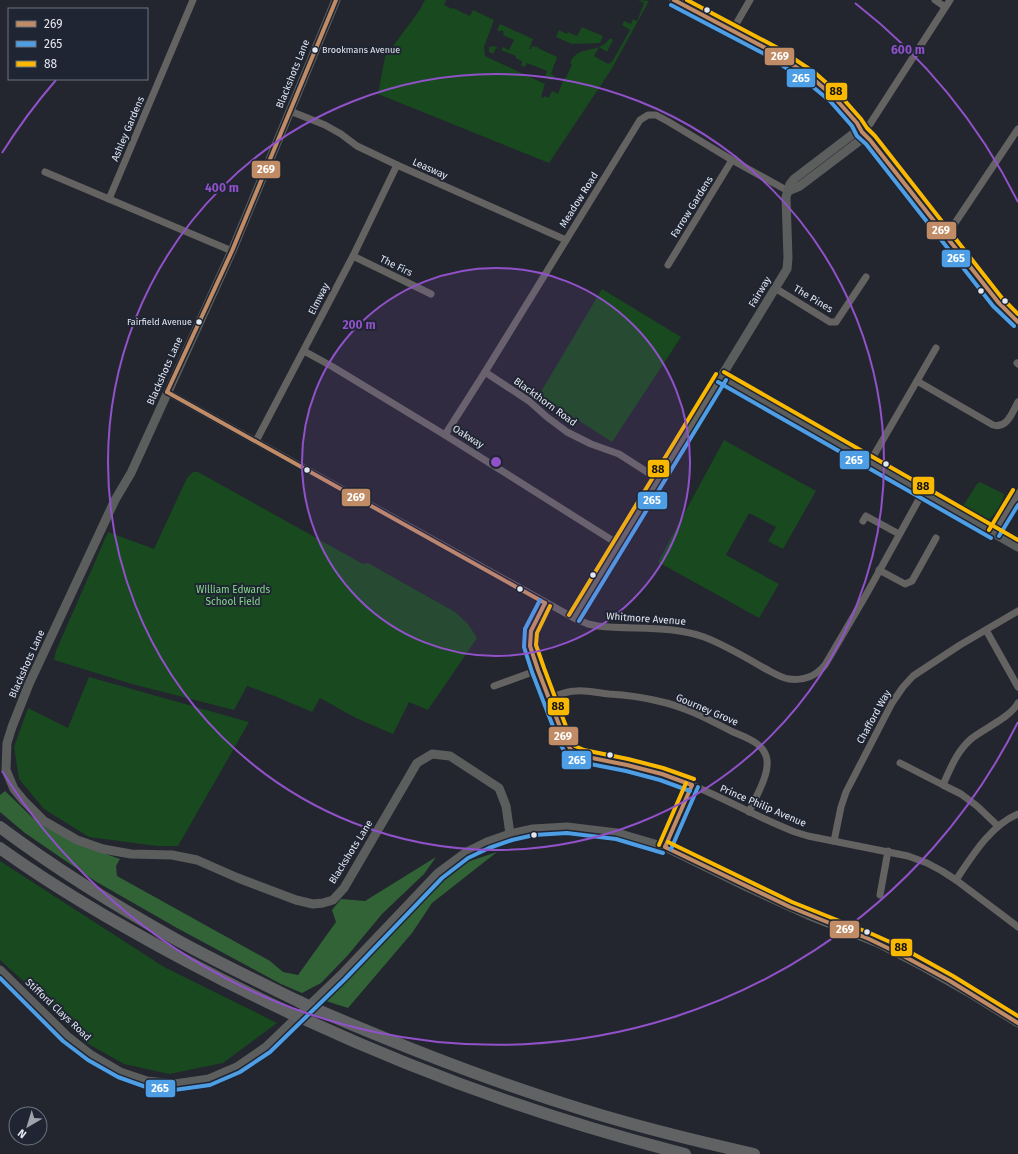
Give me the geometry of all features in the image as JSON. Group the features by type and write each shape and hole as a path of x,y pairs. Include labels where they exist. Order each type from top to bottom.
{"highway":[{"path":"0,827 34,852 108,900 178,940 300,1002 377,1036 461,1069 582,1109 681,1137 754,1154"},
{"path":"0,848 86,904 162,948 227,983 290,1013 410,1065 487,1094 603,1132 685,1154"}],"street":[{"name":"Ashley Gardens","path":"109,199 193,0"},
{"name":"Blackshots Lane","path":"336,0 232,251 131,473 115,500 29,684 7,743 6,770 14,789 44,821 77,840 103,849 131,854 172,855 197,860 289,898 313,904 333,900 344,888 417,763 432,754 450,756 499,788 506,806 510,834"},
{"path":"674,0 773,52 811,78 834,97 857,123 862,132 870,140 990,292 1018,322"},
{"path":"732,31 750,0"},
{"path":"935,0 945,7"},
{"path":"788,191 800,186 858,142 862,132 870,124 950,0"},
{"name":"Leasway","path":"290,111 325,125 342,134 357,146 397,165 566,240"},
{"name":"Meadow Road","path":"445,435 640,120 648,115 656,115 788,191"},
{"path":"945,235 951,229 1018,129"},
{"name":"Farrow Gardens","path":"668,265 732,160"},
{"name":"Elmway","path":"256,442 353,256 397,165"},
{"path":"45,172 232,251"},
{"name":"Fairway","path":"574,618 786,269 786,197 788,191"},
{"name":"The Firs","path":"353,256 431,294"},
{"name":"The Pines","path":"775,288 830,322 836,322 866,277"},
{"path":"870,462 936,348"},
{"name":"Oakway","path":"304,351 445,435 618,544"},
{"name":"Blackthorn Road","path":"485,372 529,401 567,432 591,444 619,454 658,479"},
{"path":"721,377 1018,547"},
{"path":"917,381 998,427 1004,424 1018,402"},
{"name":"Whitmore Avenue","path":"168,392 574,618 588,624 598,626 664,629 694,634 717,643 783,677 790,679 803,679 814,675 825,666 923,492"},
{"path":"994,533 1018,493"},
{"path":"863,521 866,516 899,534"},
{"path":"880,570 905,584 912,581 936,538"},
{"name":"Prince Philip Avenue","path":"546,602 534,624 530,638 530,646 565,740 571,750 576,754 662,774 692,785 794,832 888,851 928,863 956,880 1018,927"},
{"name":"Chafford Way","path":"834,840 841,807 846,792 892,703 903,687 913,676 923,669 1018,611"},
{"path":"986,630 1018,687"},
{"path":"494,686 538,670"},
{"name":"Gourney Grove","path":"549,698 565,692 576,691 622,695 658,701 677,706 753,742 763,749 767,760 767,766 765,776 749,812"},
{"path":"943,785 954,762 971,739 1010,713 1018,703"},
{"path":"900,763 961,794 977,806 998,826"},
{"path":"665,847 692,785"},
{"path":"956,880 976,851 998,826 1009,818 1018,814"},
{"name":"Stifford Clays Road","path":"0,970 67,1036 91,1056 120,1072 146,1081 175,1084 209,1079 236,1067 266,1047 341,974 438,873 465,853 487,842 510,834 533,829 567,827 617,833 665,847 808,915 878,943 968,992 1018,1023"},
{"path":"880,895 888,851"}],"green space":[{"path":"425,0 446,0 444,5 452,9 453,8 470,16 473,10 494,20 484,47 485,56 545,84 541,97 543,98 544,96 549,98 552,91 558,94 564,78 566,78 572,64 570,63 577,54 605,44 610,38 613,40 607,52 599,47 594,56 608,64 612,62 630,30 622,25 624,21 631,24 633,19 637,21 644,3 638,0 649,1 611,70 549,163 378,94 385,57 419,11"},
{"path":"500,24 533,39 529,49 531,49 532,46 538,47 557,57 551,74 555,76 551,80 545,77 547,71 527,63 525,67 521,66 522,61 516,58 516,56 501,50 503,47 509,50 514,40 503,35 504,32 501,30 500,32 497,30"},
{"path":"582,27 603,36 600,43 572,44 556,37 559,30 567,34 568,32 577,36"},
{"path":"494,46 501,50 496,48 493,54 489,52 489,47"},
{"path":"602,289 681,337 612,442 539,395"},
{"path":"724,440 816,491 783,549 768,541 776,527 749,513 726,555 779,584 759,618 658,562"},
{"name":"William Edwards School Field","path":"193,472 198,472 363,564 368,563 455,612 468,624 477,638 428,710 409,702 393,734 356,718 320,698 312,712 247,686 234,710 132,684 54,660 56,651 108,532 154,549 187,478"},
{"path":"980,482 1004,494 998,510 985,523 961,509 977,484"},
{"path":"89,677 249,722 178,846 157,846 89,837 44,809 19,779 14,747 28,708 68,728"},
{"path":"5,791 33,818 78,844 120,859 116,866 117,876 270,961 283,972 298,975 336,922 332,910 341,899 365,901 436,857 424,874 382,914 348,955 321,983 302,993 281,984 177,928 95,881 25,833 0,812 0,795"},
{"path":"497,852 432,903 412,933 348,1008 326,1001 324,998 431,889 461,864"},
{"path":"0,861 164,967 277,1023 223,1063 169,1074 124,1064 85,1042 28,985 0,960"}],"transit line":[{"name":"269","path":"167,392 232,251 336,0"},
{"name":"269","path":"674,0 773,52 811,77 834,97 857,123 862,132 870,140 998,302 1018,322"},
{"name":"88","path":"687,0 776,47 814,72 838,93 875,136 1002,298 1018,314"},
{"name":"265","path":"671,5 770,57 807,82 830,101 852,126 857,136 866,144 993,306 1014,326"},
{"name":"88","path":"724,372 1018,540"},
{"name":"88","path":"569,615 716,374"},
{"name":"265","path":"579,621 726,380"},
{"name":"265","path":"718,382 991,538"},
{"name":"269","path":"167,392 545,603"},
{"name":"88","path":"989,530 1013,490"},
{"name":"265","path":"999,536 1018,505"},
{"name":"265","path":"540,600 525,629 524,647 559,742 566,754 580,762 626,771 660,780 690,791"},
{"name":"269","path":"545,603 531,631 530,646 565,740 571,750 582,756 662,774 692,785"},
{"name":"88","path":"550,606 537,633 536,645 570,737 575,746 584,750 663,768 694,779"},
{"name":"88","path":"659,845 686,783"},
{"name":"269","path":"665,847 692,785"},
{"name":"265","path":"671,849 698,787"},
{"name":"265","path":"0,978 63,1041 88,1060 118,1077 146,1087 174,1090 210,1085 240,1072 270,1052 345,979 442,878 468,858 489,848 512,840 534,835 567,833 616,839 663,853"},
{"name":"88","path":"668,842 792,902 899,946 953,976 1018,1016"},
{"name":"269","path":"665,847 790,907 869,939 896,952 950,981 1018,1023"}],"place":[{"name":"Brookmans Avenue","path":"315,50"},
{"name":"Fairfield Avenue","path":"199,322"}]}
